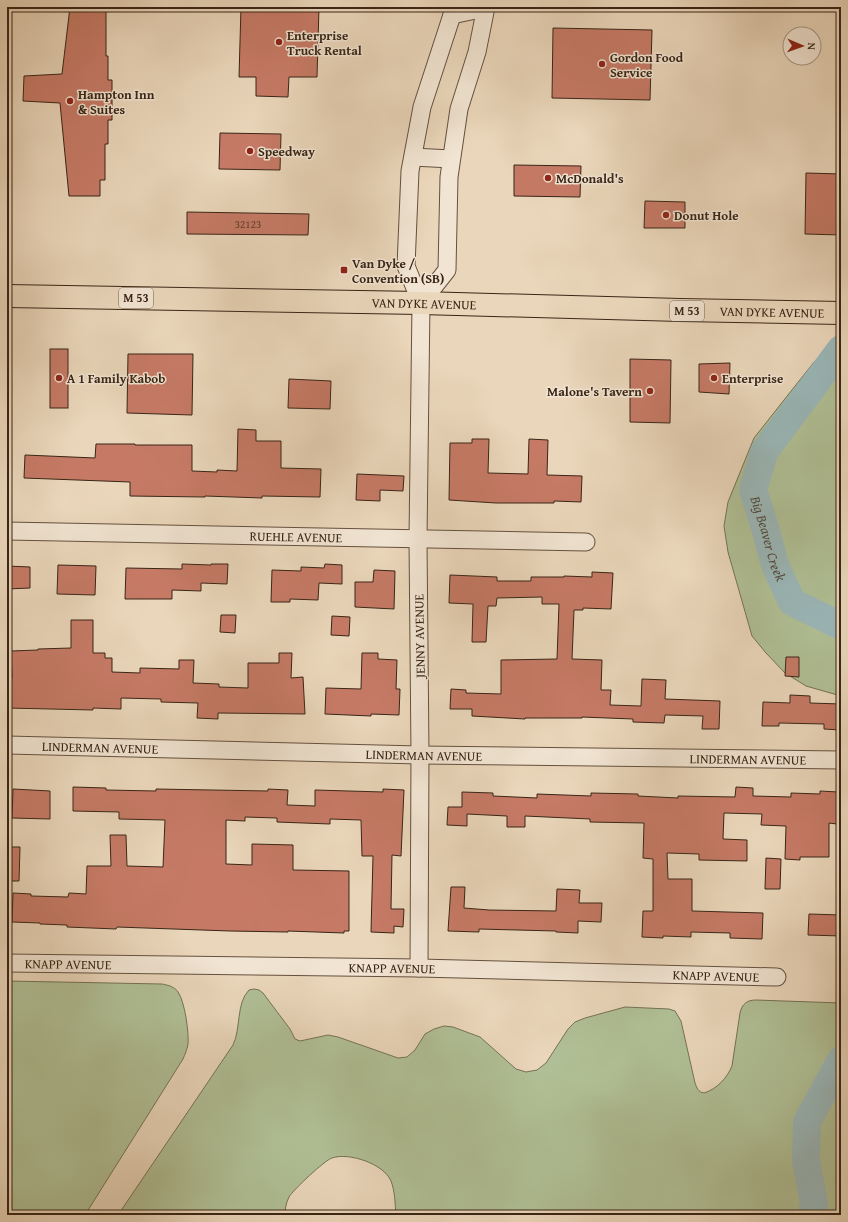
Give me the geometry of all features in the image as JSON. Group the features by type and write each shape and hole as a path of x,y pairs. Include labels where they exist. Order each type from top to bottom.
{"main road":[{"name":"VAN DYKE AVENUE","path":"7,296 421,303 841,313"}],"street":[{"path":"485,8 477,52 459,109 451,159 449,177 447,270 421,303 406,266 410,171 422,107 453,11 485,8"},
{"path":"413,158 451,159"},
{"name":"JENNY AVENUE","path":"419,968 420,755 418,539 421,303"},
{"name":"RUEHLE AVENUE","path":"7,531 586,542"},
{"name":"LINDERMAN AVENUE","path":"7,745 420,755 841,760"},
{"name":"KNAPP AVENUE","path":"7,963 419,968 777,977"}],"green space":[{"path":"841,357 841,696 806,686 785,673 752,636 728,552 724,526 728,502 754,438 814,362 819,358"},
{"path":"7,981 162,984 175,989 183,1003 187,1025 188,1044 183,1059 85,1215 7,1215"},
{"path":"254,989 263,993 290,1029 295,1039 300,1041 328,1035 338,1037 398,1058 407,1057 415,1050 425,1034 444,1026 453,1027 480,1037 516,1069 526,1072 537,1070 546,1063 568,1029 575,1022 625,1007 669,1009 675,1011 681,1021 695,1083 699,1091 704,1093 713,1089 721,1082 732,1066 740,1013 745,1003 756,1000 841,1003 841,1215 396,1215 393,1189 391,1181 387,1175 381,1169 365,1161 356,1158 339,1157 328,1160 296,1188 288,1199 285,1215 118,1215 233,1045 242,1002 249,990"}],"building":[{"name":"Hampton Inn & Suites","path":"70,7 99,7 99,10 106,10 106,56 108,56 108,80 112,80 112,120 108,120 108,144 105,144 105,180 100,180 100,196 69,196 60,103 23,101 24,76 62,74"},
{"name":"Enterprise Truck Rental","path":"241,7 319,7 317,77 289,77 288,97 256,96 256,77 239,77"},
{"name":"Gordon Food Service","path":"553,28 652,30 650,100 552,98"},
{"name":"Speedway","path":"220,133 281,134 280,170 219,169"},
{"path":"514,165 581,166 580,197 514,196"},
{"path":"806,173 841,174 841,235 805,234"},
{"path":"645,201 685,202 685,228 644,228"},
{"path":"187,212 309,214 308,235 187,234"},
{"name":"A 1 Family Kabob","path":"50,349 68,349 68,408 50,408"},
{"path":"128,354 193,354 192,415 127,413"},
{"name":"Malone's Tavern","path":"630,359 671,360 670,423 630,422"},
{"name":"Enterprise","path":"730,363 729,394 699,392 699,364"},
{"path":"289,379 331,381 330,409 288,408"},
{"path":"238,429 256,430 256,441 281,441 281,468 321,469 320,497 262,496 262,498 130,496 130,482 24,478 25,455 95,458 96,444 192,445 192,471 237,471"},
{"path":"472,439 489,439 488,473 528,474 529,439 548,440 547,475 582,476 581,502 554,501 554,503 496,503 449,500 450,443 472,443"},
{"path":"357,474 404,476 403,491 380,490 380,501 356,500"},
{"path":"182,564 228,564 227,584 201,583 201,591 172,590 172,599 125,599 126,568 182,569"},
{"path":"325,564 342,565 342,584 319,583 318,600 290,599 290,602 271,602 272,570 301,571 301,567 324,568"},
{"path":"58,565 96,566 95,595 57,594"},
{"path":"7,566 30,567 30,588 7,589"},
{"path":"374,570 395,571 394,609 355,607 355,582 373,582"},
{"path":"592,572 613,573 611,609 583,608 583,610 574,610 572,659 602,660 601,690 611,690 610,705 641,706 642,679 666,680 665,699 720,701 719,729 702,729 703,716 665,715 664,723 633,722 633,719 582,717 525,719 472,716 472,709 450,709 451,689 466,690 466,693 501,694 501,660 557,659 559,604 542,604 542,597 497,598 496,606 488,606 486,642 472,642 473,604 449,603 450,575 497,577 497,581 531,581 531,577 592,577"},
{"path":"221,615 236,615 235,633 220,632"},
{"path":"332,616 350,617 349,636 331,635"},
{"path":"71,620 93,620 93,653 105,653 105,658 112,658 112,672 140,673 140,668 179,669 179,660 194,660 193,683 219,684 219,687 248,688 248,663 279,663 279,653 292,653 291,678 303,677 305,714 218,713 218,719 197,718 198,703 161,702 161,699 121,698 121,709 93,708 93,710 7,708 7,678 12,678 11,651 71,648"},
{"path":"362,653 378,653 378,659 397,660 396,689 400,689 399,715 371,714 371,716 325,714 326,688 361,689"},
{"path":"786,657 799,657 799,677 785,676"},
{"path":"790,695 810,696 810,703 841,704 841,730 824,729 824,724 779,723 779,726 762,726 763,702 790,703"},
{"path":"73,787 106,788 106,790 156,791 156,789 288,790 287,805 315,806 315,790 383,792 383,789 404,790 401,856 392,855 391,909 404,909 403,927 394,926 394,933 371,932 373,856 362,856 361,820 330,819 330,824 277,822 277,818 245,817 245,821 226,820 226,864 252,865 252,844 293,845 293,870 349,871 349,931 344,931 344,933 117,927 116,929 67,927 67,925 12,922 13,893 31,894 31,896 68,897 69,893 86,894 87,866 111,866 110,835 126,835 127,866 163,867 165,820 119,819 119,812 73,811"},
{"path":"736,787 753,788 753,796 791,797 791,793 820,794 820,791 838,792 837,824 829,823 829,857 800,857 800,860 785,859 786,826 761,825 762,814 724,813 723,839 747,840 747,861 699,860 699,854 667,853 668,879 692,879 692,911 763,913 762,939 730,938 730,933 691,932 691,937 642,937 643,911 653,911 653,859 643,858 644,823 590,822 590,819 525,816 525,827 507,827 507,816 467,814 467,826 447,825 448,807 462,807 462,792 493,793 493,796 537,798 537,794 591,796 591,793 638,794 638,796 678,798 678,796 735,797"},
{"path":"13,789 50,791 50,819 12,818"},
{"path":"7,847 20,847 19,881 7,881"},
{"path":"766,858 781,859 780,889 765,889"},
{"path":"451,887 465,887 464,908 489,910 556,911 557,889 580,890 579,903 602,903 601,922 578,921 578,933 479,929 479,932 448,931"},
{"path":"809,914 841,915 841,936 808,935"}],"waterway":[{"name":"Big Beaver Creek","path":"841,349 764,452 753,490 775,565 792,602 841,626"},
{"name":"Big Beaver Creek","path":"811,1215 814,1203 806,1161 807,1122 841,1060"}],"place":[{"name":"Enterprise Truck Rental","path":"279,42"},
{"name":"Gordon Food Service","path":"602,64"},
{"name":"Hampton Inn & Suites","path":"70,101"},
{"name":"Speedway","path":"250,151"},
{"name":"McDonald's","path":"548,178"},
{"name":"Donut Hole","path":"666,215"},
{"name":"Van Dyke / Convention (SB)","path":"344,270"},
{"name":"A 1 Family Kabob","path":"59,378"},
{"name":"Enterprise","path":"714,378"},
{"name":"Malone's Tavern","path":"650,391"}]}
